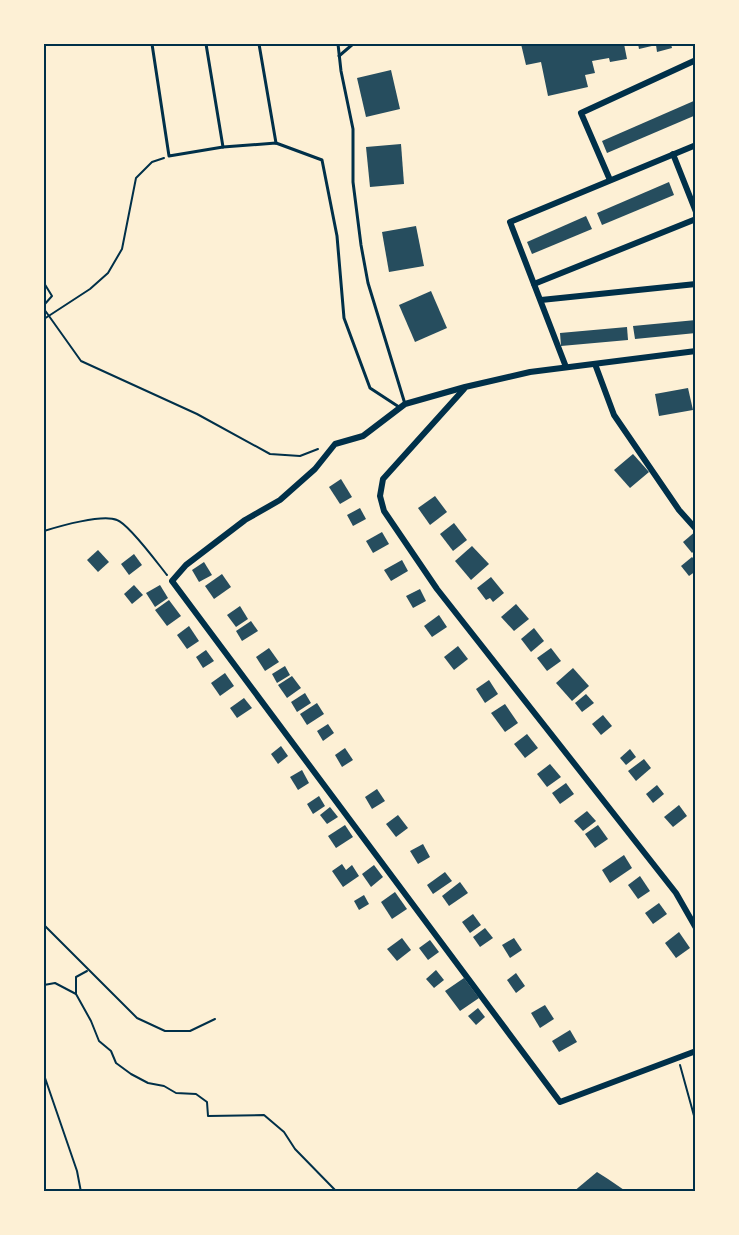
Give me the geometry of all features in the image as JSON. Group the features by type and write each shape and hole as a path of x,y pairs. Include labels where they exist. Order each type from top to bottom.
{"street":[{"path":"610,180 581,113 696,60"},
{"path":"566,367 510,222 696,145"},
{"path":"673,154 696,212"},
{"path":"534,284 696,219"},
{"path":"541,300 696,284"},
{"path":"696,351 530,372 465,387 402,406 363,436 335,444 315,469 280,500 245,520 186,565 172,581 560,1102 696,1051"},
{"path":"595,364 614,415 679,510 696,529"},
{"path":"465,387 383,479 380,496 384,511 437,590 676,893 696,928"}],"lane":[{"path":"152,44 169,156 223,147 276,143 322,160 337,236 344,318 370,388 402,406"},
{"path":"206,44 223,147"},
{"path":"259,44 276,143"},
{"path":"338,44 353,129 353,182 361,246 368,283 402,406"},
{"path":"339,56 353,44"}],"path":[{"path":"44,319 90,289 108,273 122,249 136,178 152,162 169,156"},
{"path":"44,283 52,296 44,307 48,316 81,361 197,414 270,454 300,456 335,444"},
{"path":"44,531 68,524 101,519 118,520 172,581"},
{"path":"44,925 137,1018 165,1031 190,1031 215,1019"},
{"path":"87,970 76,977 76,994 99,1041 111,1051 116,1063 148,1083 164,1086 176,1093 196,1094 207,1102 208,1116 264,1115 284,1132 295,1149 337,1191"},
{"path":"44,985 55,983 76,994"},
{"path":"678,1058 696,1123"},
{"path":"44,1076 77,1171 81,1191"}],"building":[{"path":"521,44 624,44 627,59 610,62 609,58 592,61 595,73 585,75 588,87 548,96 541,62 526,65"},
{"path":"638,44 671,44 672,48 657,52 656,45 639,49"},
{"path":"391,70 400,109 366,117 357,78"},
{"path":"696,100 696,115 607,153 602,141"},
{"path":"401,144 404,184 370,187 366,147"},
{"path":"669,182 674,195 602,225 597,213"},
{"path":"586,216 592,229 532,254 527,242"},
{"path":"416,226 424,266 389,272 382,232"},
{"path":"431,291 447,328 415,342 399,305"},
{"path":"696,320 696,333 635,339 633,326"},
{"path":"627,327 628,340 561,346 560,333"},
{"path":"688,388 693,410 659,416 655,394"},
{"path":"633,454 649,472 630,488 614,470"},
{"path":"341,479 352,497 340,504 329,487"},
{"path":"435,496 447,512 430,525 418,508"},
{"path":"360,508 366,519 353,526 347,515"},
{"path":"454,523 467,540 453,551 440,534"},
{"path":"696,531 696,549 692,553 683,542"},
{"path":"382,532 389,544 373,553 366,541"},
{"path":"472,546 489,564 471,580 455,561"},
{"path":"98,550 109,562 98,572 87,560"},
{"path":"134,554 142,565 129,575 121,564"},
{"path":"692,557 696,561 696,571 689,576 681,566"},
{"path":"402,560 408,571 391,581 384,570"},
{"path":"204,562 212,575 199,582 192,570"},
{"path":"222,574 231,587 214,599 205,586"},
{"path":"491,577 504,593 493,602 490,598 486,600 477,588"},
{"path":"134,585 143,595 132,604 124,594"},
{"path":"160,585 168,598 155,607 146,593"},
{"path":"420,589 426,601 413,608 406,596"},
{"path":"169,600 181,616 167,626 155,610"},
{"path":"516,604 529,619 514,631 501,617"},
{"path":"240,606 248,619 236,627 227,615"},
{"path":"439,615 447,627 432,637 424,626"},
{"path":"251,621 258,631 242,641 236,631"},
{"path":"189,626 199,641 187,649 177,635"},
{"path":"534,628 544,641 531,652 521,639"},
{"path":"458,646 468,659 454,670 444,657"},
{"path":"269,648 279,662 265,671 256,657"},
{"path":"551,648 561,661 547,671 537,658"},
{"path":"206,650 214,661 203,668 196,657"},
{"path":"285,666 290,675 277,683 272,674"},
{"path":"573,668 589,686 572,701 556,683"},
{"path":"225,673 234,686 220,696 211,683"},
{"path":"292,676 301,688 287,698 278,685"},
{"path":"489,680 498,694 485,703 476,689"},
{"path":"305,693 311,703 297,712 291,702"},
{"path":"586,694 594,703 582,712 575,703"},
{"path":"244,698 252,708 237,718 230,708"},
{"path":"317,703 324,714 307,725 300,714"},
{"path":"505,704 518,723 505,732 491,713"},
{"path":"603,715 612,726 601,735 592,724"},
{"path":"328,724 334,733 323,741 317,731"},
{"path":"527,734 538,748 525,758 514,744"},
{"path":"281,746 288,756 278,764 271,754"},
{"path":"345,748 353,760 342,767 335,755"},
{"path":"630,749 636,757 626,765 620,758"},
{"path":"644,759 651,768 636,781 628,771"},
{"path":"550,764 561,777 547,787 537,774"},
{"path":"302,770 309,783 298,790 290,777"},
{"path":"566,783 574,794 560,804 552,793"},
{"path":"657,785 664,794 653,803 646,794"},
{"path":"377,789 385,801 372,809 365,797"},
{"path":"319,796 325,806 313,814 307,804"},
{"path":"679,805 687,816 673,827 664,817"},
{"path":"330,807 338,817 327,824 320,815"},
{"path":"587,811 596,821 583,831 574,821"},
{"path":"398,815 408,828 396,837 386,824"},
{"path":"345,825 353,837 336,848 328,836"},
{"path":"598,825 608,839 595,848 585,834"},
{"path":"423,844 430,857 418,864 410,851"},
{"path":"624,855 632,868 610,883 602,870"},
{"path":"342,864 346,870 352,865 359,876 343,887 332,871"},
{"path":"374,865 383,877 371,887 362,874"},
{"path":"445,872 452,881 433,894 427,885"},
{"path":"640,876 650,891 638,899 628,885"},
{"path":"460,882 468,893 449,906 442,896"},
{"path":"395,892 407,909 392,919 381,902"},
{"path":"364,895 369,904 359,910 354,901"},
{"path":"659,903 667,914 653,924 645,913"},
{"path":"473,914 481,925 470,933 462,922"},
{"path":"485,928 493,938 480,947 473,937"},
{"path":"679,932 690,948 676,958 665,943"},
{"path":"402,938 411,950 397,961 387,949"},
{"path":"514,938 522,950 510,958 502,945"},
{"path":"430,940 439,952 428,960 419,948"},
{"path":"436,970 444,980 434,988 426,979"},
{"path":"516,973 525,986 516,993 507,980"},
{"path":"464,978 479,998 460,1011 445,991"},
{"path":"545,1005 554,1019 540,1028 531,1013"},
{"path":"478,1008 485,1017 476,1025 468,1016"},
{"path":"570,1030 577,1042 559,1052 552,1041"},
{"path":"597,1172 608,1179 627,1192 573,1192"}]}
